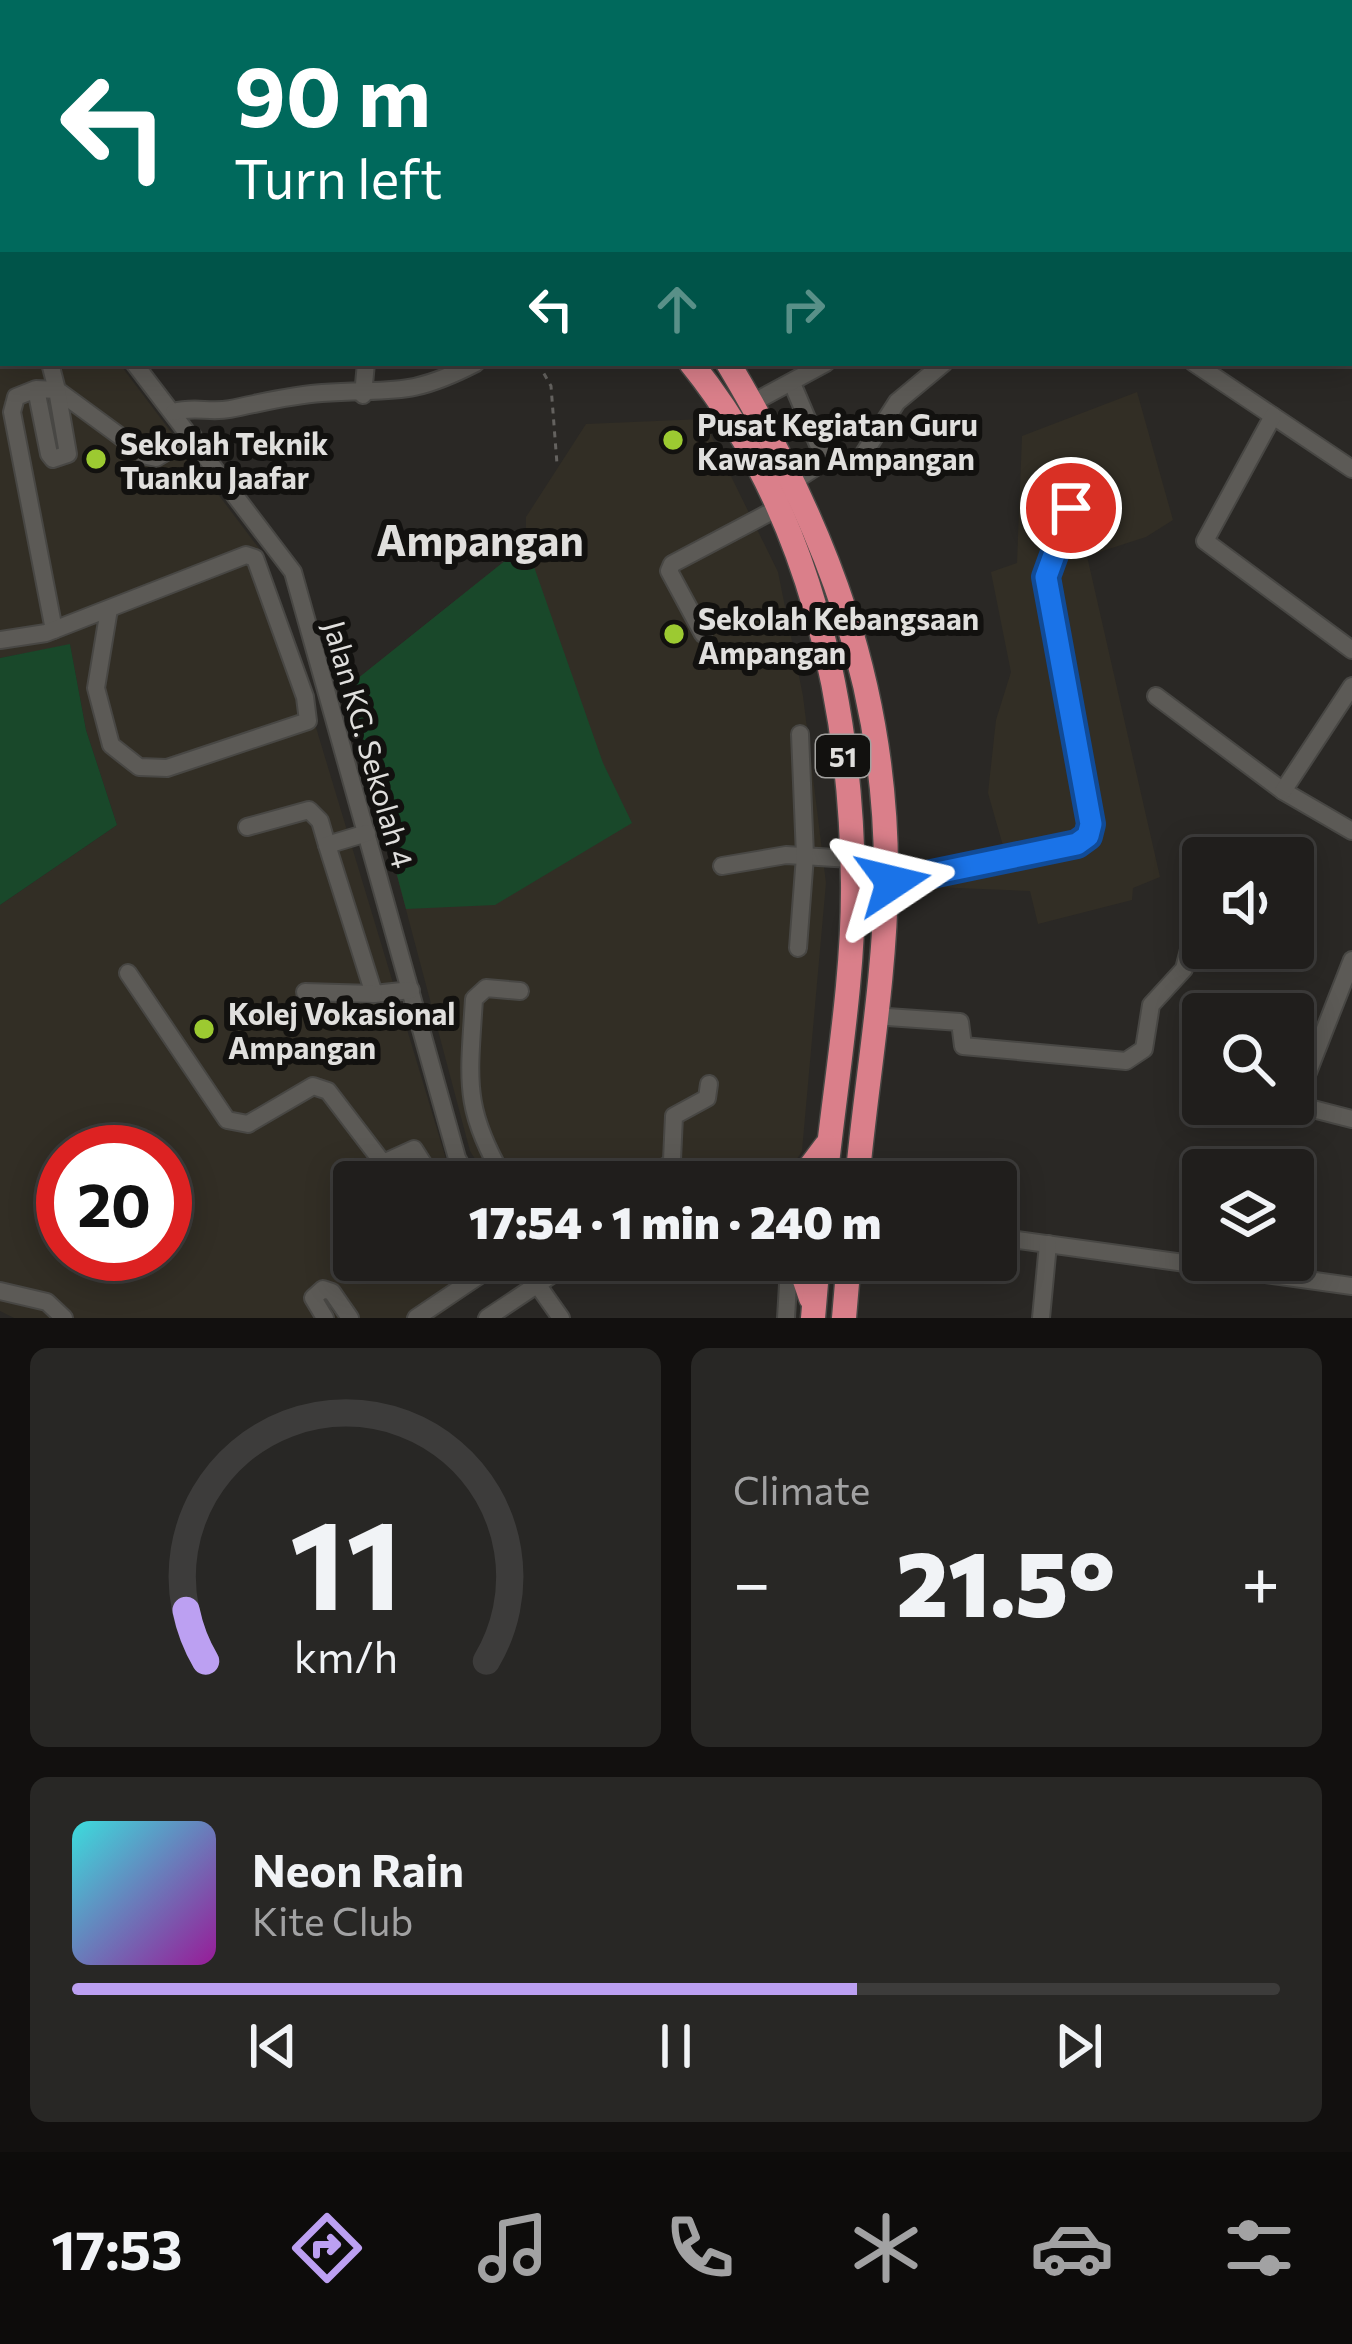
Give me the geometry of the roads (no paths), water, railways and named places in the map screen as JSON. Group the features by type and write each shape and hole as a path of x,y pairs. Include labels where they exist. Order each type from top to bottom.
{"highway":[{"name":"51","path":"693,366 730,412 778,508 805,573 838,698 851,859 828,1161"},
{"name":"51","path":"730,366 796,480 830,561 872,701 886,881 859,1161"},
{"path":"862,1134 870,1161"},
{"path":"815,1161 829,1142"},
{"path":"798,1281 813,1312"},
{"path":"813,1312 816,1281"},
{"path":"844,1318 847,1281"},
{"path":"846,1292 851,1281"}],"street":[{"path":"36,389 53,459 68,454 51,366"},
{"name":"Jalan KG. Sekolah 4","path":"136,366 293,572 459,1161"},
{"path":"363,395 366,366"},
{"path":"752,403 821,366"},
{"path":"796,480 825,461 861,458 897,402 940,366"},
{"path":"1199,366 1352,470"},
{"path":"174,412 190,407 225,411 326,392 363,395 431,387 452,368"},
{"path":"792,383 825,461"},
{"path":"54,630 11,412 16,397 36,389 57,390 156,458 193,436"},
{"path":"1274,416 1205,541 1352,650"},
{"path":"703,634 669,571 672,564 778,508"},
{"path":"886,881 1077,844 1088,836 1091,824 1046,577 1071,508"},
{"path":"0,640 54,630 246,555 255,558 305,697 308,721 167,768 139,767 111,746 96,688 109,609"},
{"path":"1283,791 1352,686"},
{"path":"1156,696 1283,791 1352,831"},
{"path":"798,948 805,856 800,734"},
{"path":"247,827 309,810 320,821 374,994"},
{"path":"327,845 367,833"},
{"path":"722,866 805,856 851,859"},
{"path":"1352,960 1301,1090 1304,1107 1352,1119"},
{"path":"873,1016 961,1022 963,1046 1126,1061 1144,1049 1151,1005 1184,969"},
{"path":"128,973 227,1120 248,1124 313,1086 328,1091 381,1161"},
{"path":"493,1161 481,1141 468,1100 474,999 486,988 520,991"},
{"path":"304,992 410,990"},
{"path":"672,1161 674,1116 706,1098 710,1084"},
{"path":"387,1161 414,1149 422,1161"},
{"path":"1017,1240 1352,1286"},
{"path":"1041,1318 1048,1244"},
{"path":"416,1318 471,1281"},
{"path":"487,1318 540,1281"},
{"path":"785,1318 791,1281"},
{"path":"537,1283 561,1318"},
{"path":"325,1318 313,1298 323,1289 332,1292 350,1318"},
{"path":"0,1291 47,1302 64,1318"}],"place":[{"name":"Pusat Kegiatan Guru Kawasan Ampangan","path":"673,440"},
{"name":"Sekolah Teknik Tuanku Jaafar","path":"96,459"},
{"name":"Sekolah Kebangsaan Ampangan","path":"674,634"},
{"name":"Kolej Vokasional Ampangan","path":"204,1029"}],"district":[{"name":"Ampangan","path":"480,539"}]}
